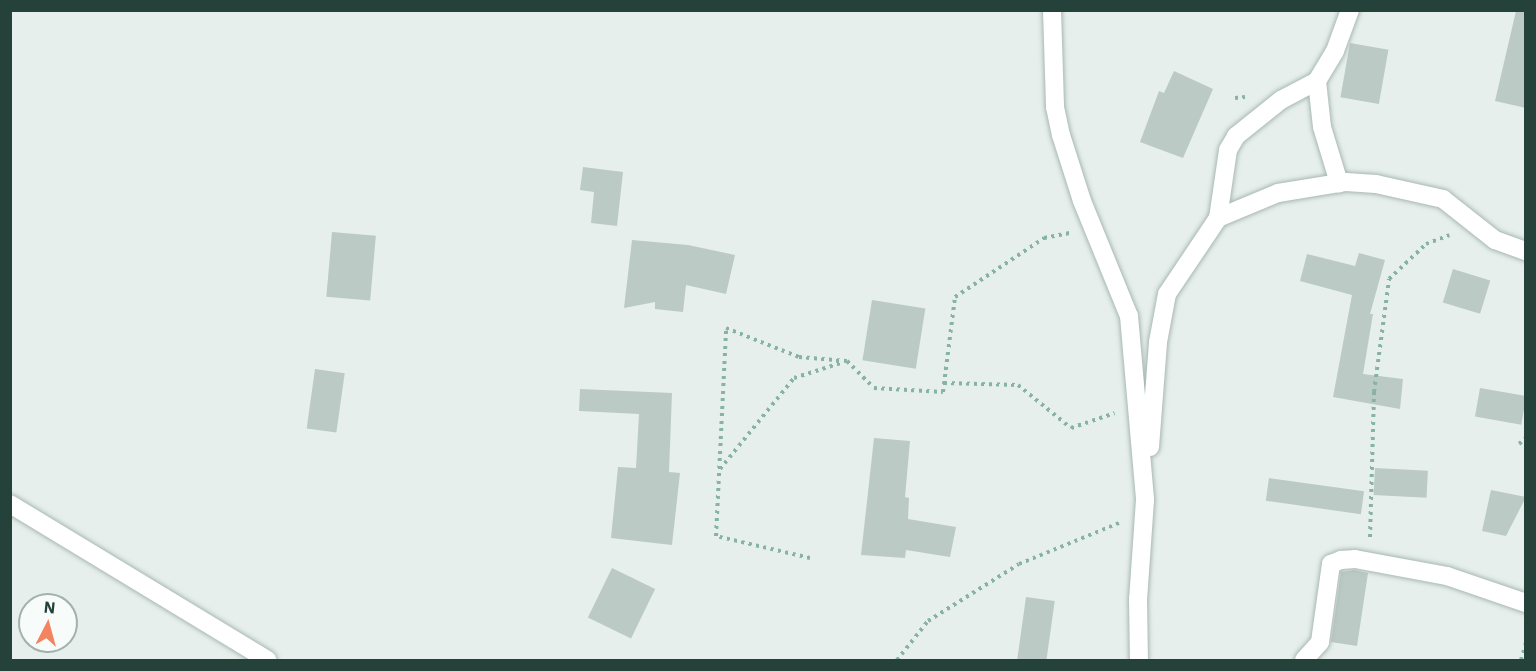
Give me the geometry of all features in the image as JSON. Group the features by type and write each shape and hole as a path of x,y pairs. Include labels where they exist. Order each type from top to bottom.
{"street":[{"path":"1052,10 1055,107 1082,201 1129,316 1145,506"},
{"path":"1139,660 1138,599 1145,506 1158,342 1167,294 1218,218 1222,165 1236,136 1281,100 1317,81 1335,51 1350,10"},
{"path":"1317,81 1322,127 1339,183"},
{"path":"1218,218 1278,193 1339,183 1419,191 1443,200 1477,223 1495,240 1526,251"},
{"path":"10,504 268,660"},
{"path":"1304,660 1320,642 1331,564 1347,558 1447,576 1526,603"}],"path":[{"path":"1370,562 1369,484 1374,392 1389,279 1426,244 1477,223"},
{"path":"810,558 716,536 726,328 799,357 847,361 873,388 943,392 955,297 1044,238 1094,228"},
{"path":"719,469 794,378 847,361"},
{"path":"944,383 1018,385 1071,428 1138,405"},
{"path":"1519,444 1526,438"},
{"path":"897,660 928,621 1019,564 1145,506"},
{"path":"1521,660 1526,643"}],"building":[{"path":"1516,11 1526,12 1526,108 1495,101"},
{"path":"1350,43 1388,50 1379,104 1340,97"},
{"path":"1174,71 1213,89 1183,158 1140,142 1159,91 1164,93"},
{"path":"583,167 623,172 617,226 591,223 594,192 580,190"},
{"path":"332,232 376,236 370,301 326,297"},
{"path":"632,240 688,245 735,255 726,294 686,285 683,312 655,309 655,302 624,308"},
{"path":"1359,253 1385,260 1370,314 1373,314 1363,374 1403,379 1400,409 1333,397 1352,295 1300,281 1307,254 1355,266"},
{"path":"1453,269 1490,280 1480,314 1443,302"},
{"path":"872,300 925,308 916,369 862,360"},
{"path":"315,369 345,373 336,433 307,428"},
{"path":"1480,388 1526,396 1521,425 1475,417"},
{"path":"580,389 672,393 669,472 680,473 672,545 611,538 618,467 636,468 639,414 579,411"},
{"path":"874,438 910,441 905,497 909,498 908,519 956,527 950,557 906,550 905,558 861,555"},
{"path":"1375,468 1428,471 1427,498 1374,495"},
{"path":"1269,478 1364,491 1361,514 1266,501"},
{"path":"1491,490 1526,497 1506,536 1482,531"},
{"path":"612,568 655,589 631,638 588,617"},
{"path":"1354,570 1368,573 1357,646 1331,642 1341,572"},
{"path":"1026,597 1055,601 1046,660 1017,660"}]}
